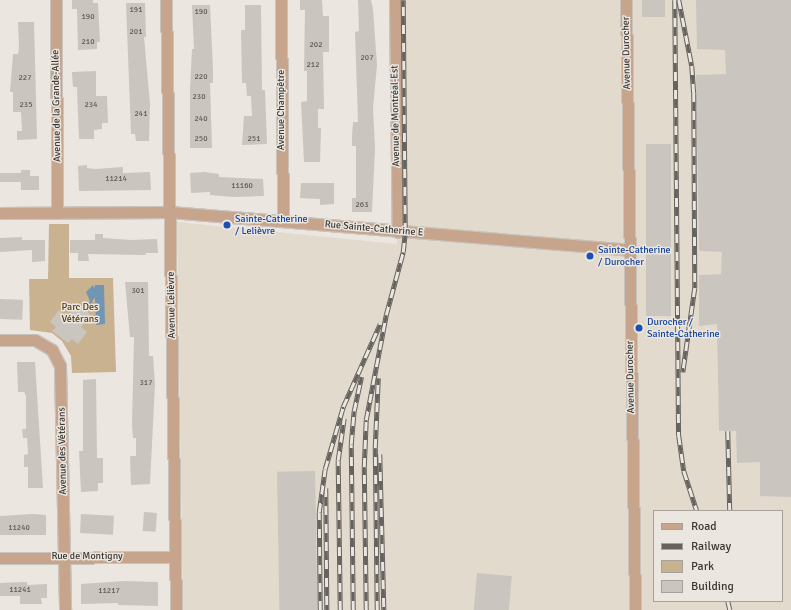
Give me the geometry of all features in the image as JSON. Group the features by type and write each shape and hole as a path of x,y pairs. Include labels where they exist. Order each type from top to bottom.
{"street":[{"name":"Avenue de la Grande-Allée","path":"56,0 57,213"},
{"name":"Avenue Lelièvre","path":"166,0 176,610"},
{"name":"Avenue Champêtre","path":"281,0 283,221"},
{"name":"Avenue de Montréal-Est","path":"395,0 398,232"},
{"name":"Avenue Durocher","path":"626,0 635,610"},
{"name":"Rue Sainte-Catherine E","path":"0,214 170,212 629,250"},
{"name":"Avenue des Vétérans","path":"0,340 36,340 52,350 60,366 65,610"},
{"name":"Rue de Montigny","path":"0,558 175,557"}],"shaded area":[{"path":"392,0 791,0 791,610 183,610 177,222 397,244"}],"green space":[{"name":"Parc Des Vétérans","path":"49,224 69,224 69,278 113,278 116,372 72,373 71,356 62,341 52,333 30,330 29,279 48,279"}],"water":[{"path":"93,285 94,289 95,285 104,285 105,324 96,325 95,298 92,301 93,307 87,306 90,301 86,292"}],"building":[{"path":"72,0 93,0 93,3 98,3 100,42 97,42 97,49 78,50 77,9 72,9"},
{"path":"300,0 322,0 323,16 329,16 329,52 323,52 324,109 318,109 318,128 321,128 320,162 304,162 301,102 307,101 307,71 304,71 305,10 300,10"},
{"path":"358,0 371,0 377,65 373,108 375,148 372,212 352,212 352,198 356,198 356,146 352,146 352,136 353,122 358,122 355,32 359,31"},
{"path":"642,0 665,0 665,17 642,17"},
{"path":"696,0 791,0 791,497 760,496 760,462 737,463 736,431 719,431 717,324 699,326 699,275 721,274 722,252 699,251 696,75 726,74 725,50 697,49"},
{"path":"126,3 145,3 146,37 144,37 150,104 149,141 136,141 135,134 131,134"},
{"path":"192,5 210,5 213,70 213,83 210,83 212,148 190,148 190,90 192,49 194,49"},
{"path":"245,5 261,5 262,90 265,90 267,144 242,145 244,116 252,116 251,96 247,96 246,83 242,83 241,30 245,30"},
{"path":"18,22 34,22 37,139 17,140 17,131 22,131 21,112 13,112 13,92 10,92 13,54 18,54 19,47"},
{"path":"96,71 96,96 107,96 108,123 102,123 102,129 94,130 94,139 79,139 77,87 73,87 72,72"},
{"path":"646,144 671,144 671,316 646,316"},
{"path":"87,165 87,168 95,169 123,167 123,173 150,172 151,190 79,191 78,166"},
{"path":"21,170 30,170 30,176 39,176 39,190 21,190 21,182 0,182 0,173 21,173"},
{"path":"204,172 219,174 219,177 263,179 264,196 234,197 210,195 210,192 191,193 190,173"},
{"path":"301,183 334,183 334,204 320,205 320,199 300,198"},
{"path":"95,234 103,234 103,238 131,240 157,239 158,253 145,253 146,255 88,254 89,261 78,261 78,253 70,253 70,240 95,240"},
{"path":"22,237 22,240 45,240 45,261 32,262 32,250 0,252 0,238"},
{"path":"125,282 148,282 149,356 153,356 155,384 150,484 131,485 130,456 136,456 136,438 133,438 132,425 134,337 130,337"},
{"path":"0,299 23,300 22,320 0,319"},
{"path":"77,305 85,308 90,315 81,327 87,332 78,344 72,339 68,343 52,331 56,327 50,322 59,310 67,317"},
{"path":"17,362 35,362 43,488 28,488 28,467 24,467 24,455 28,454 27,438 23,438 22,429 26,429 26,396 24,392 18,392"},
{"path":"96,379 97,458 103,458 103,483 98,483 98,491 81,492 79,451 83,451 83,380"},
{"path":"315,471 317,610 279,610 277,472"},
{"path":"144,512 157,513 156,532 143,531"},
{"path":"33,514 46,515 46,535 0,535 0,516"},
{"path":"81,514 114,516 113,535 80,533"},
{"path":"477,573 512,576 509,610 474,610"},
{"path":"125,581 158,582 158,606 118,605 118,603 81,604 81,584"},
{"path":"27,582 27,585 47,584 47,598 41,598 42,604 20,604 20,596 0,596 0,583"}],"railway":[{"path":"366,610 364,467 366,420 386,315 403,252 405,232 403,0"},
{"path":"675,0 679,436 684,471 697,510"},
{"path":"679,0 692,66 694,93 695,288 683,372"},
{"path":"320,610 319,512 325,469 343,407 380,324"},
{"path":"353,610 351,444 354,411 361,377"},
{"path":"377,610 375,448 378,378"},
{"path":"340,610 338,460 344,418"},
{"path":"728,431 730,510"},
{"path":"380,454 384,610"},
{"path":"326,488 327,610"},
{"path":"728,602 730,610"}],"place":[{"name":"Sainte-Catherine / Lelièvre","path":"227,225"},
{"name":"Sainte-Catherine / Durocher","path":"590,256"},
{"name":"Durocher / Sainte-Catherine","path":"639,328"}]}
